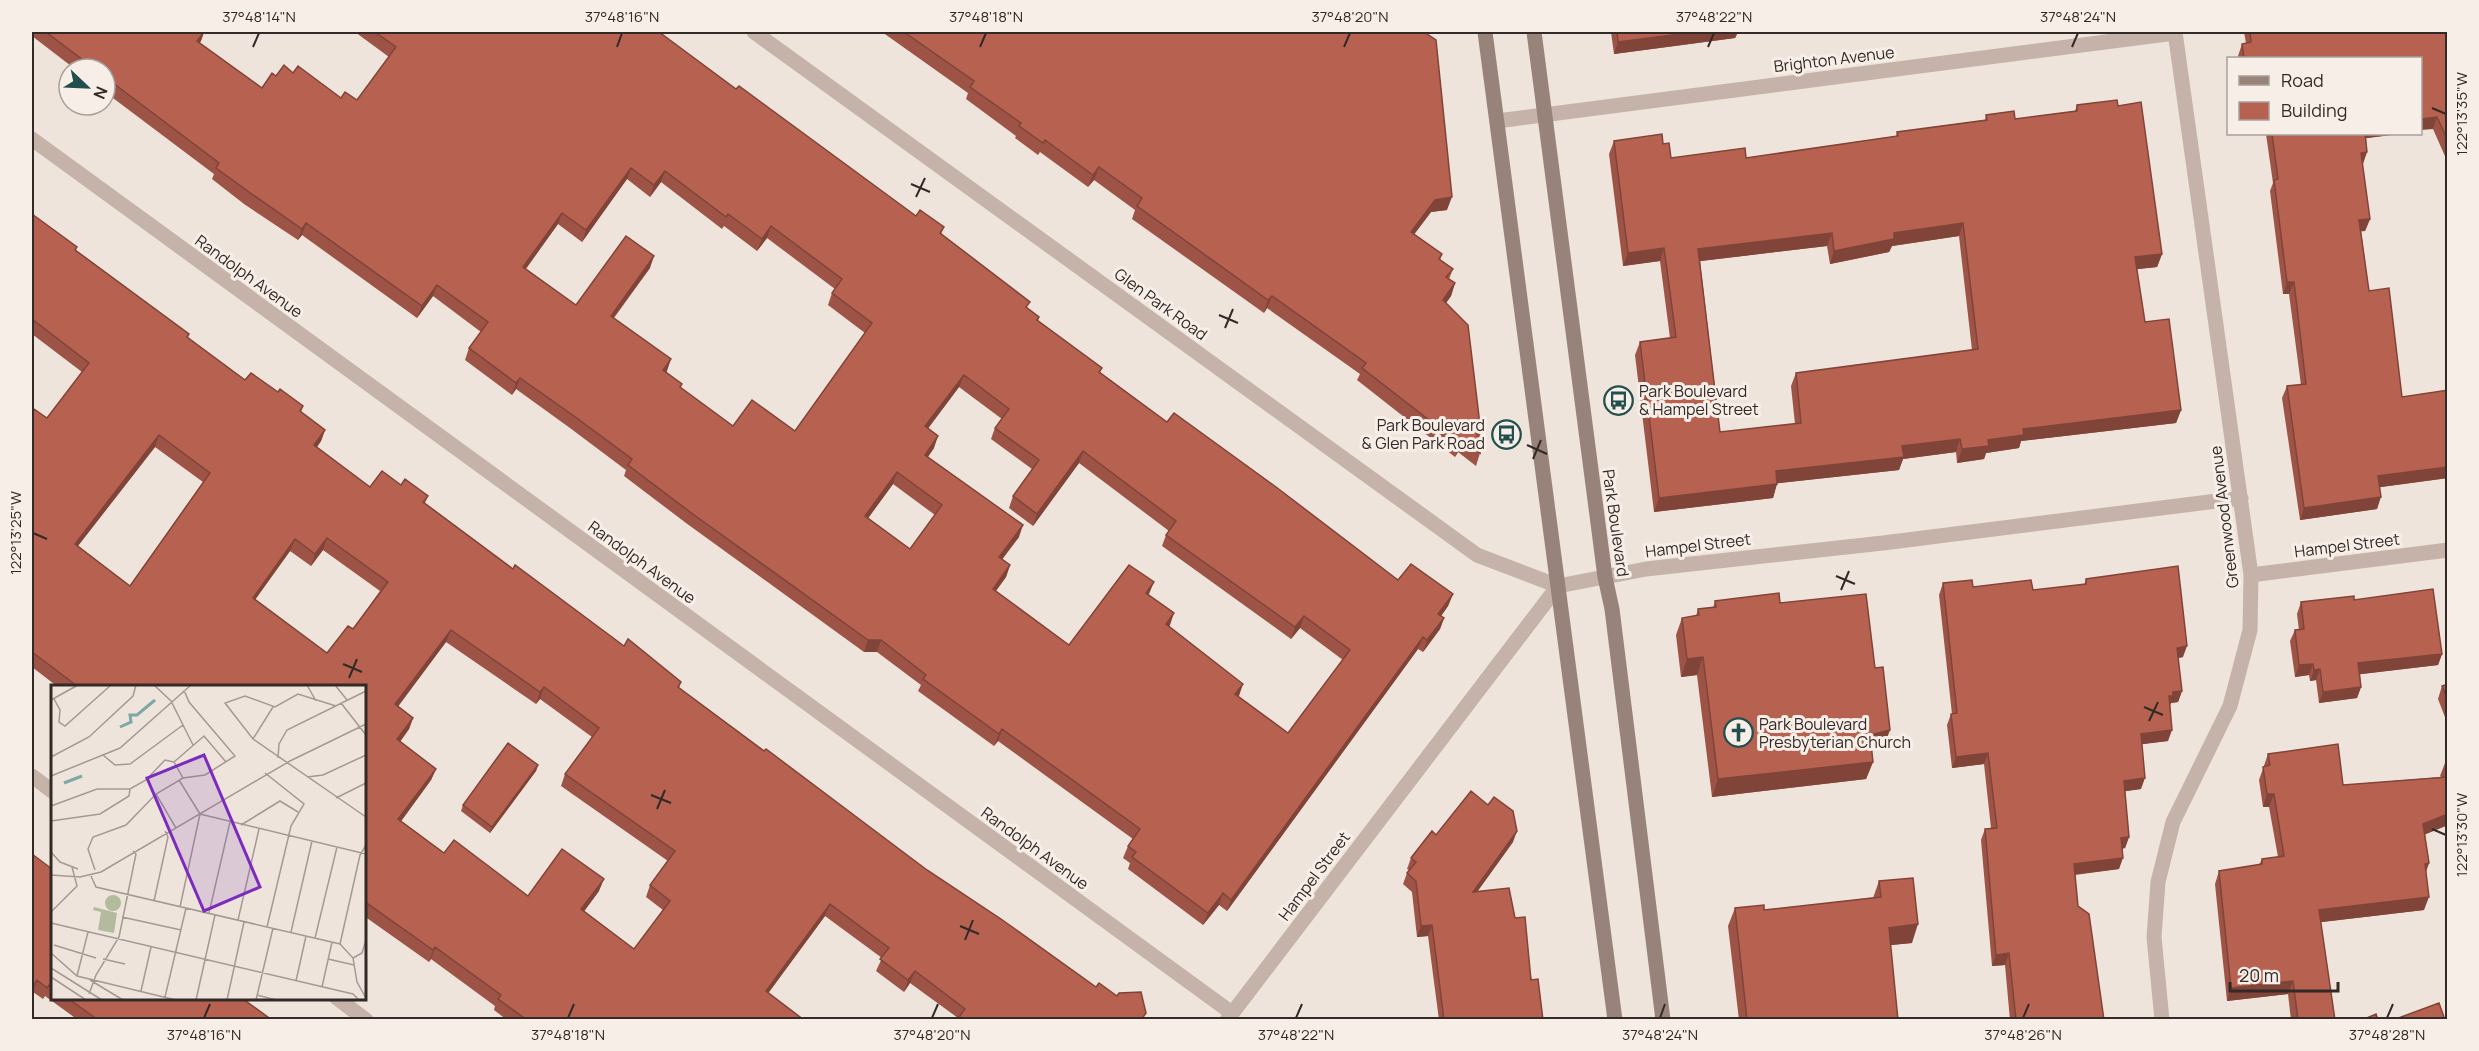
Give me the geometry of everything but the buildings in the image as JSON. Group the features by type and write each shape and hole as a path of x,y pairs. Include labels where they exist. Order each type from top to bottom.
{"main road":[{"path":"1485,32 1615,1020"},
{"name":"Park Boulevard","path":"1534,32 1605,577 1612,609 1664,1020"}],"street":[{"name":"Glen Park Road","path":"754,32 1477,555 1558,586"},
{"name":"Brighton Avenue","path":"1497,121 2175,32"},
{"name":"Greenwood Avenue","path":"2162,1020 2154,938 2158,882 2172,822 2230,706 2250,630 2251,575 2175,32"},
{"name":"Randolph Avenue","path":"32,139 1229,1016"},
{"name":"Hampel Street","path":"1229,1016 1558,586 1646,568 1883,543 2241,498"},
{"name":"Hampel Street","path":"2251,575 2448,550"},
{"path":"32,776 51,790"},
{"path":"338,1000 366,1020"}],"place":[{"name":"Park Boulevard & Hampel Street","path":"1618,400"},
{"name":"Park Boulevard & Glen Park Road","path":"1506,434"},
{"name":"Park Boulevard Presbyterian Church","path":"1738,733"}]}
